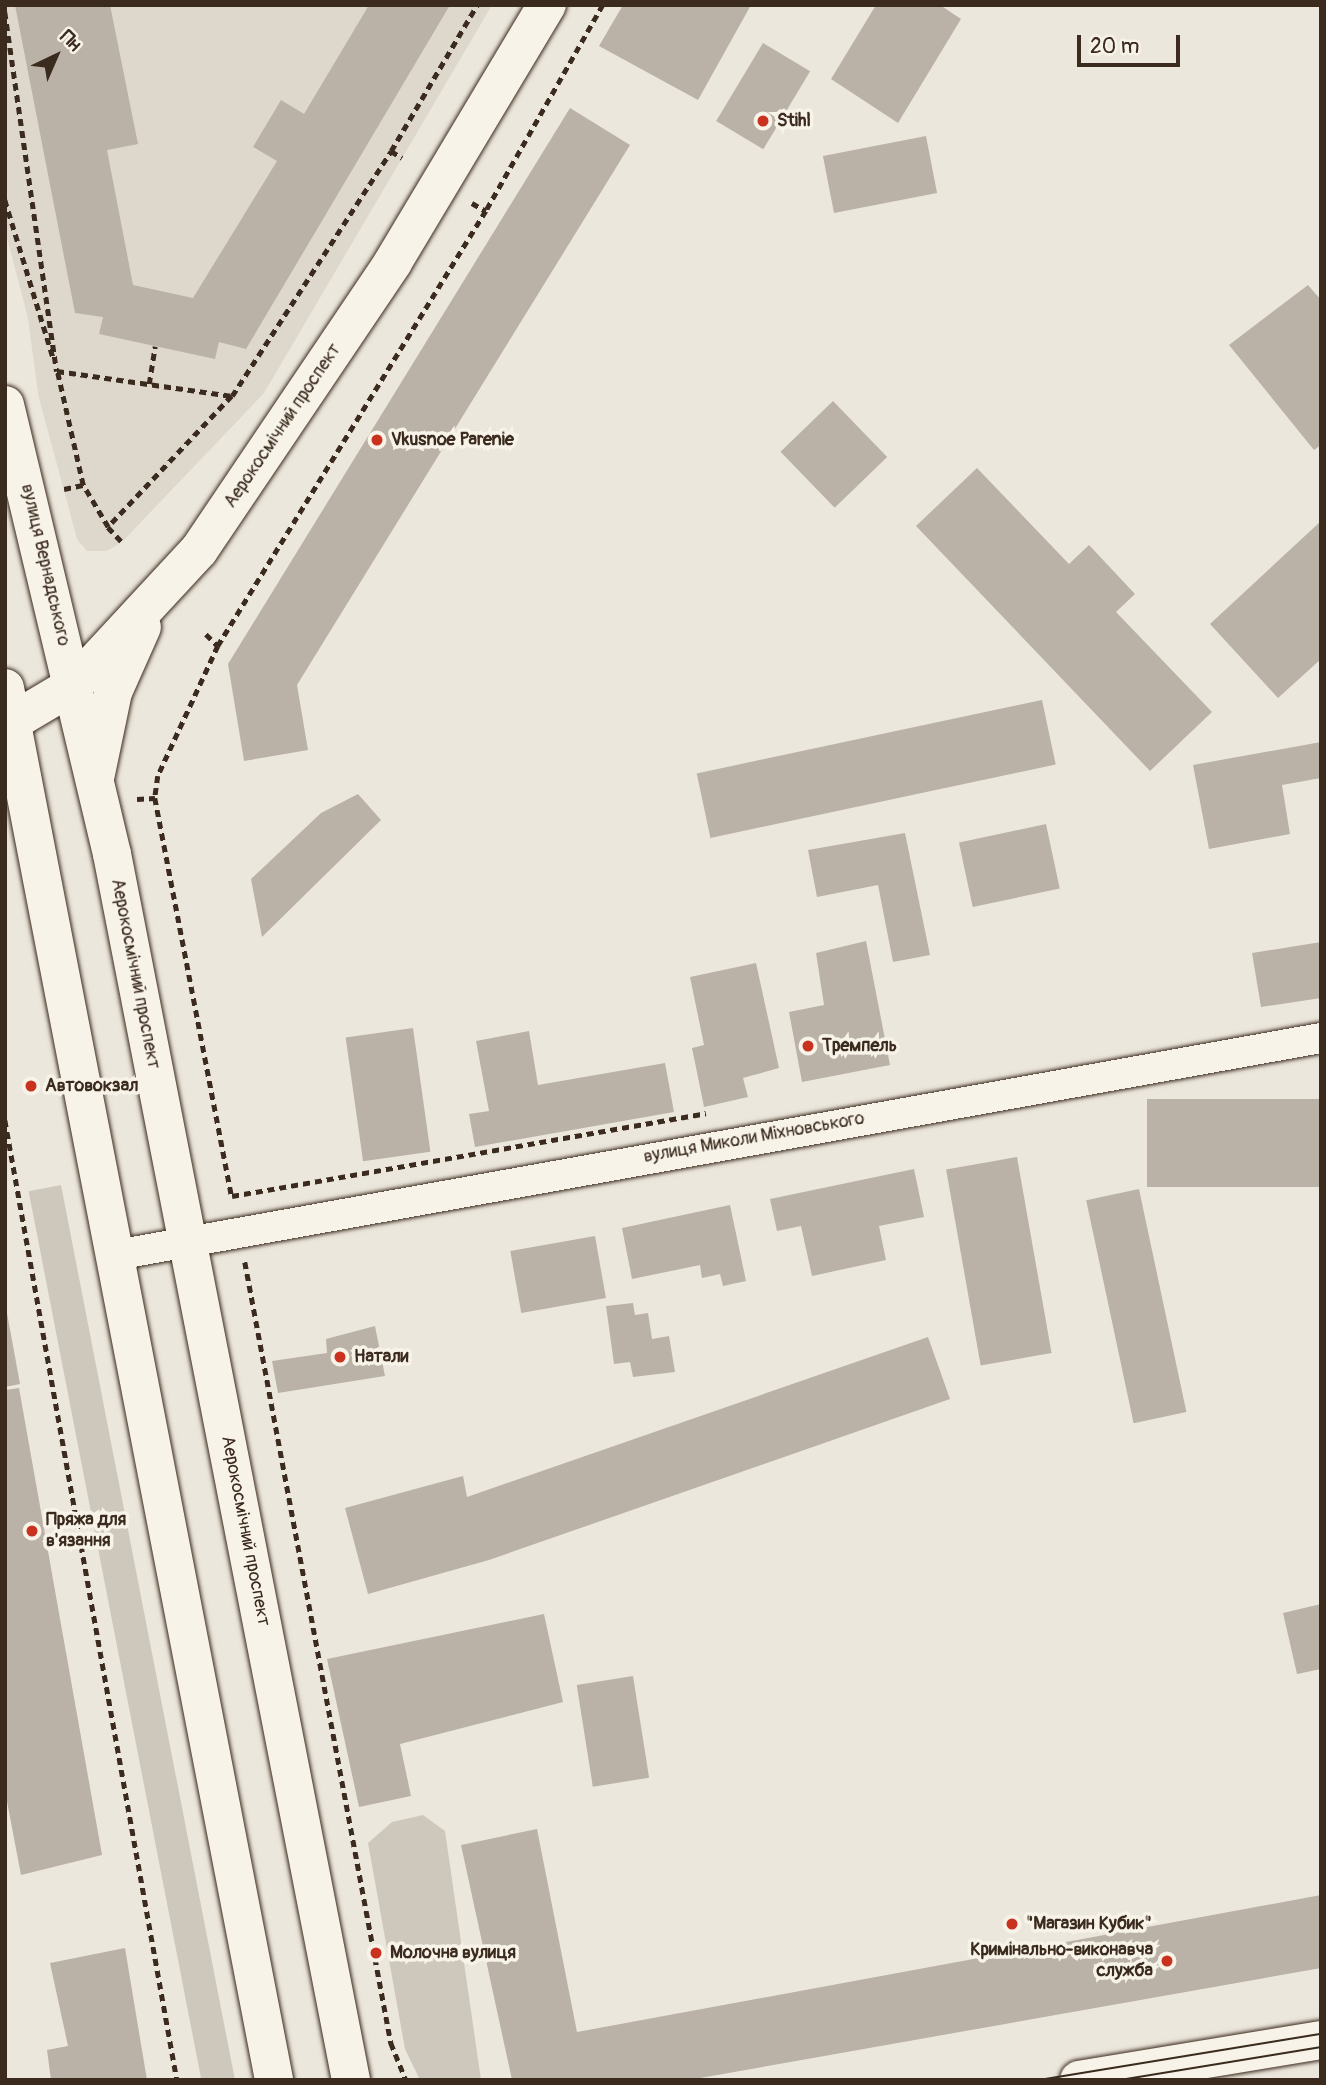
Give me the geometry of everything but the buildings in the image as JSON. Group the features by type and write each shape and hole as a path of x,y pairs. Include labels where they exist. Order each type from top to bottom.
{"main road":[{"name":"Аерокосмічний проспект","path":"351,2080 188,1240 74,685 199,550 393,262 547,5"},
{"name":"вулиця Вернадського","path":"5,405 74,685"},
{"path":"94,778 113,692 157,597"},
{"path":"74,685 7,713 116,1255 274,2080"},
{"path":"1079,2080 1321,2040"}],"street":[{"name":"вулиця Миколи Міхновського","path":"116,1255 239,1230 1321,1038"}],"path":[{"path":"108,527 232,396 391,151 477,5"},
{"path":"406,2080 391,2043 155,798 158,776 218,646 486,211 603,5"},
{"path":"5,12 57,371"},
{"path":"391,151 402,158"},
{"path":"5,200 57,371 83,485 108,527 122,542"},
{"path":"472,203 486,211"},
{"path":"149,384 155,346"},
{"path":"57,371 232,396"},
{"path":"64,489 83,485"},
{"path":"206,634 218,646"},
{"path":"132,799 155,798"},
{"path":"232,1196 715,1111"},
{"path":"5,1120 177,2080"}],"shaded area":[{"path":"5,5 492,5 264,393 122,542 107,551 87,551 77,539 38,394 28,318 5,230"},
{"path":"61,1185 235,2079 201,2080 29,1191"},
{"path":"423,1815 445,1831 481,2080 420,2080 405,2049 368,1843 392,1822"}],"tram line":[{"path":"1039,2080 1321,2034"},
{"path":"1120,2080 1321,2047"}],"place":[{"name":"Stihl","path":"763,121"},
{"name":"Vkusnoe Parenie","path":"377,440"},
{"name":"Тремпель","path":"808,1046"},
{"name":"Автовокзал","path":"31,1086"},
{"name":"Натали","path":"340,1357"},
{"name":"Пряжа для в'язання","path":"32,1531"},
{"name":"\"Магазин Кубик\"","path":"1012,1924"},
{"name":"Молочна вулиця","path":"376,1953"},
{"name":"Кримінально-виконавча служба","path":"1167,1961"}]}
